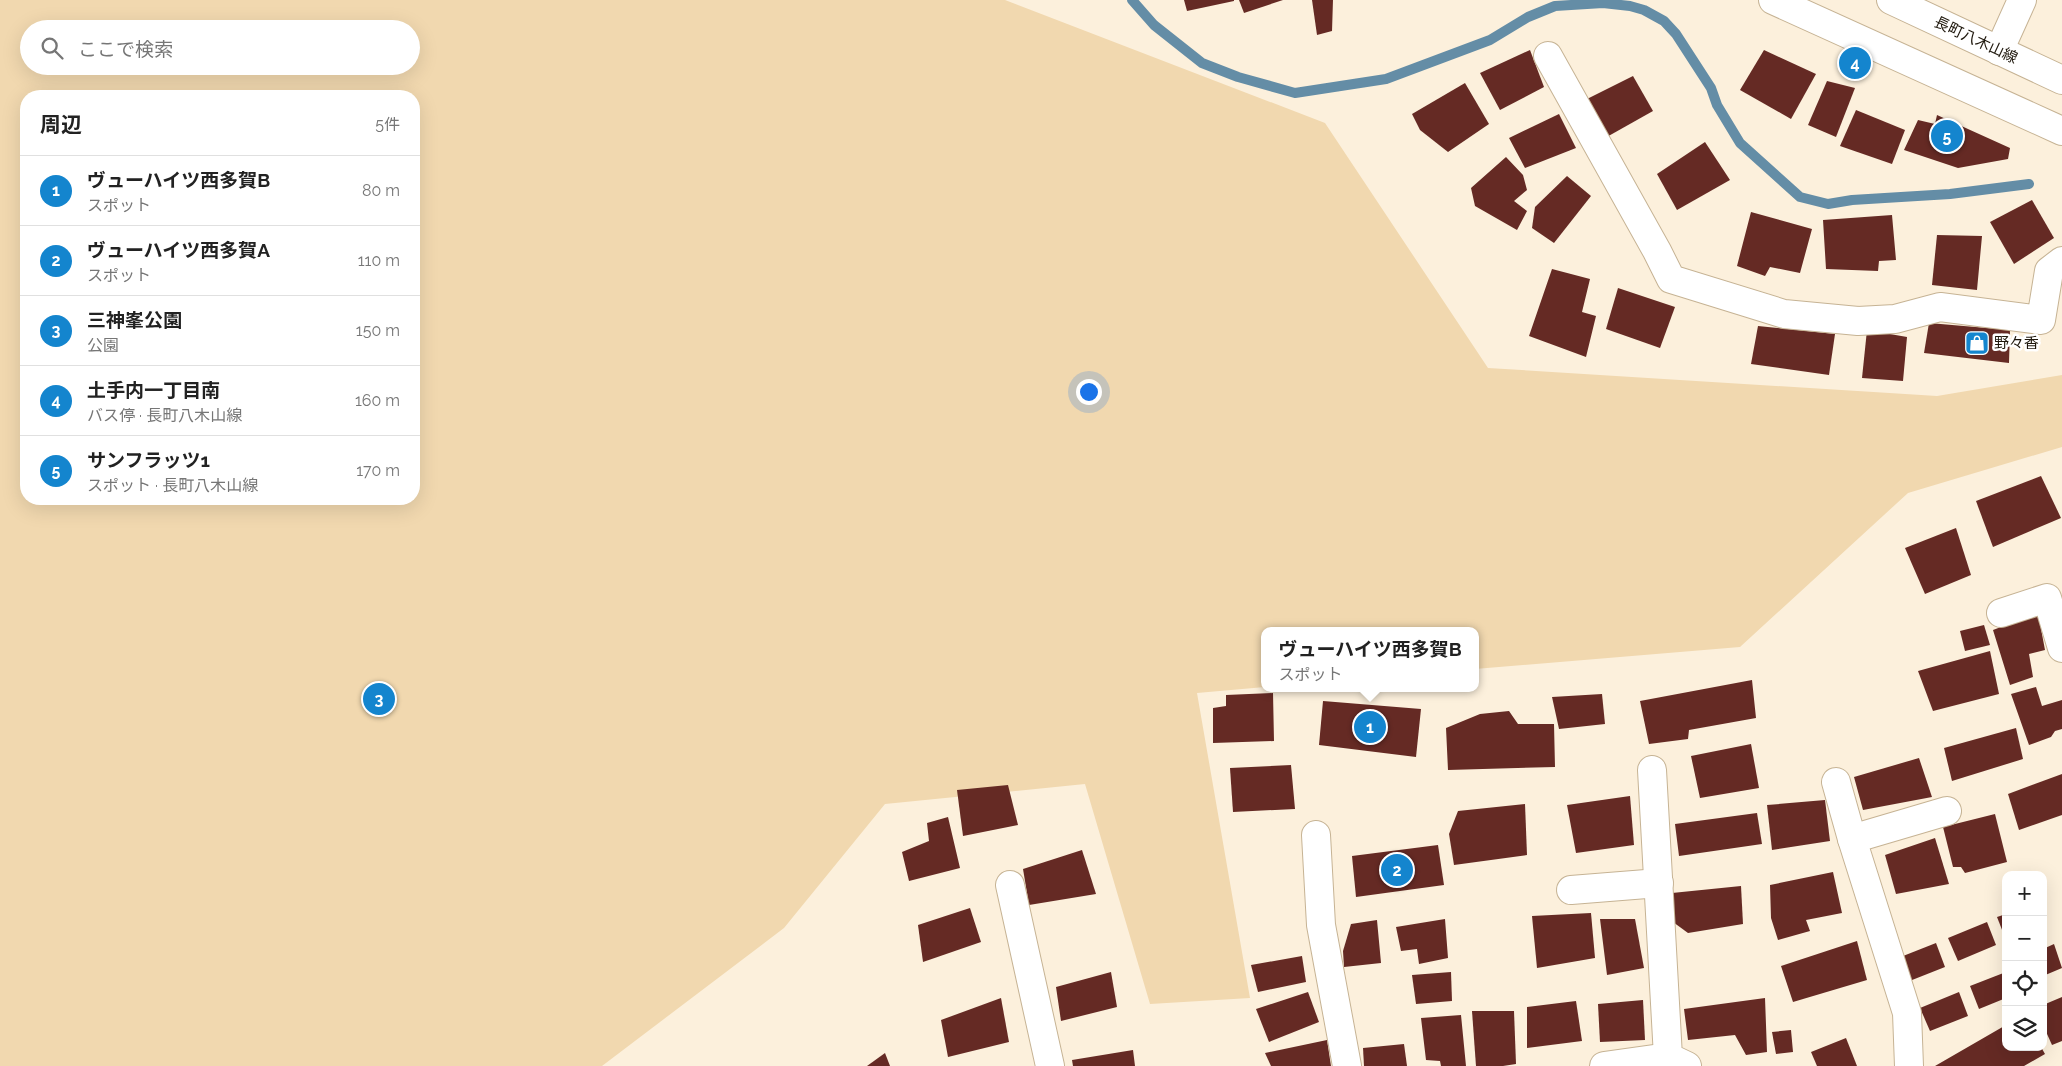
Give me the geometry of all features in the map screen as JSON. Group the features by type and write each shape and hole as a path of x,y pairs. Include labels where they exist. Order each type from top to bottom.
{"street":[{"path":"1773,0 2062,131"},
{"name":"長町八木山線","path":"1891,0 2062,80"},
{"path":"1999,51 2022,0"},
{"path":"1548,56 1671,279 1784,314 1858,321 1895,319 1940,307 2041,320 2049,271 2062,261"},
{"path":"2001,613 2047,598 2062,648"},
{"path":"1604,1066 1678,1062 1659,883 1652,770"},
{"path":"1836,782 1907,1013 1909,1066"},
{"path":"1852,839 1947,811"},
{"path":"1316,836 1320,926 1347,1066"},
{"path":"1571,890 1659,883"},
{"path":"1010,886 1050,1066"}],"shaded area":[{"path":"0,0 1005,0 1325,123 1488,368 1937,396 2062,375 2062,447 1908,493 1740,647 1479,669 1479,627 1261,627 1261,687 1197,693 1250,998 1150,1004 1085,784 885,804 784,928 602,1066 0,1066"}],"building":[{"path":"1184,0 1234,0 1234,1 1187,11"},
{"path":"1239,0 1283,0 1244,13"},
{"path":"1312,0 1333,0 1332,31 1317,35"},
{"path":"1530,50 1544,87 1500,110 1480,73"},
{"path":"1764,50 1816,74 1791,119 1740,90"},
{"path":"1633,76 1653,111 1605,138 1585,100"},
{"path":"1827,81 1855,88 1836,137 1808,125"},
{"path":"1465,83 1489,124 1448,152 1420,130 1412,114"},
{"path":"1856,110 1905,130 1892,164 1840,146"},
{"path":"1559,114 1576,148 1525,168 1509,138"},
{"path":"1937,115 2010,148 2008,159 1958,168 1904,150 1918,120 1935,124"},
{"path":"1705,142 1730,180 1677,210 1657,174"},
{"path":"1506,157 1523,175 1527,190 1514,201 1527,211 1517,230 1475,206 1471,188"},
{"path":"1567,176 1591,196 1554,243 1532,228 1535,207"},
{"path":"2032,200 2054,238 2014,264 1990,222"},
{"path":"1751,212 1812,229 1800,273 1770,267 1765,276 1737,266"},
{"path":"1892,215 1896,260 1879,261 1878,271 1826,269 1823,220"},
{"path":"1937,235 1982,236 1977,290 1932,285"},
{"path":"1552,269 1590,279 1582,312 1596,316 1586,357 1529,336"},
{"path":"1618,288 1675,307 1660,348 1606,329"},
{"path":"1929,323 2010,330 2009,363 1924,353"},
{"path":"1758,326 1835,334 1829,375 1751,364"},
{"path":"1867,330 1907,337 1903,381 1862,378"},
{"path":"2041,476 2061,518 1993,547 1976,501"},
{"path":"1956,528 1971,575 1925,594 1905,548"},
{"path":"2038,613 2045,650 2029,654 2033,677 2010,685 1993,630"},
{"path":"1984,625 1990,645 1965,651 1960,631"},
{"path":"1990,651 1999,694 1933,711 1918,671"},
{"path":"1752,680 1756,718 1689,730 1688,739 1649,744 1640,701"},
{"path":"2036,687 2042,706 2062,700 2062,729 2055,731 2051,737 2029,745 2011,694"},
{"path":"1273,693 1274,741 1213,743 1213,708 1226,706 1226,695"},
{"path":"1602,694 1605,724 1559,729 1552,697"},
{"path":"1323,701 1421,709 1416,757 1319,745"},
{"path":"1509,711 1518,724 1554,724 1555,767 1448,770 1446,728 1480,714"},
{"path":"2016,728 2023,759 1952,781 1944,748"},
{"path":"1751,744 1759,788 1700,798 1691,756"},
{"path":"1919,758 1932,797 1863,810 1854,777"},
{"path":"1291,765 1295,809 1233,812 1230,768"},
{"path":"2062,774 2062,815 2019,830 2008,794"},
{"path":"1008,785 1018,825 963,836 957,790"},
{"path":"1630,796 1634,845 1576,853 1567,805"},
{"path":"1825,800 1830,841 1772,850 1767,805"},
{"path":"1525,804 1527,855 1454,865 1449,834 1458,811"},
{"path":"1757,813 1762,844 1679,856 1675,824"},
{"path":"1995,814 2007,862 1965,873 1961,867 1953,867 1943,827"},
{"path":"948,817 960,868 909,881 902,852 929,841 927,823"},
{"path":"1935,838 1949,884 1896,894 1885,855"},
{"path":"1438,845 1444,885 1356,897 1352,856"},
{"path":"1082,850 1096,894 1029,905 1023,869"},
{"path":"1833,872 1842,913 1806,920 1810,931 1778,940 1771,918 1770,885"},
{"path":"1741,886 1743,924 1688,933 1673,922 1672,893"},
{"path":"970,908 981,942 923,962 918,925"},
{"path":"1591,913 1595,958 1537,968 1532,916"},
{"path":"2002,915 2002,930 1997,917"},
{"path":"1445,919 1448,958 1419,964 1417,949 1401,951 1396,927"},
{"path":"1600,919 1635,919 1644,968 1607,975"},
{"path":"1377,920 1381,963 1344,967 1343,951 1351,924"},
{"path":"1987,922 1996,945 1958,961 1948,938"},
{"path":"1857,941 1867,980 1793,1002 1781,966"},
{"path":"1936,943 1945,967 1907,982 1898,958"},
{"path":"2054,944 2062,968 2047,974 2047,961 2047,947"},
{"path":"1302,956 1306,982 1258,992 1251,965"},
{"path":"1111,972 1117,1007 1061,1021 1056,987"},
{"path":"1451,972 1452,1001 1416,1004 1412,975"},
{"path":"2002,974 2002,1000 1979,1009 1970,986"},
{"path":"1308,992 1319,1022 1269,1042 1256,1009"},
{"path":"1959,992 1968,1016 1930,1031 1920,1008"},
{"path":"2062,997 2062,1041 2052,1045 2047,1034 2047,1003"},
{"path":"1001,998 1009,1042 948,1057 941,1020"},
{"path":"1765,998 1767,1052 1746,1055 1735,1035 1688,1040 1684,1009"},
{"path":"1643,1000 1645,1040 1600,1042 1598,1004"},
{"path":"1576,1001 1582,1041 1527,1048 1527,1007"},
{"path":"1472,1011 1514,1011 1516,1064 1476,1066"},
{"path":"1461,1015 1466,1066 1441,1066 1440,1061 1426,1060 1421,1018"},
{"path":"2002,1027 2002,1051 2043,1051 2045,1054 2024,1066 1935,1066"},
{"path":"1791,1030 1793,1052 1776,1054 1772,1032"},
{"path":"1846,1038 1857,1066 1817,1066 1811,1052"},
{"path":"1327,1040 1331,1066 1271,1066 1265,1053"},
{"path":"1404,1044 1407,1066 1364,1066 1363,1048"},
{"path":"1133,1050 1135,1066 1073,1066 1072,1060"},
{"path":"885,1053 890,1066 867,1066"}],"waterway":[{"path":"1132,0 1154,25 1202,63 1238,77 1295,93 1386,79 1490,40 1528,17 1555,6 1603,3 1630,6 1644,10 1664,21 1676,34 1711,88 1717,105 1740,143 1800,197 1828,204 1852,200 1950,194 2029,184"}],"place":[{"name":"土手内一丁目南","path":"1855,63"},
{"name":"サンフラッツ1","path":"1947,136"},
{"name":"野々香","path":"1977,343"},
{"name":"三神峯公園","path":"379,699"},
{"name":"ヴューハイツ西多賀B","path":"1370,727"},
{"name":"ヴューハイツ西多賀A","path":"1397,870"}]}
